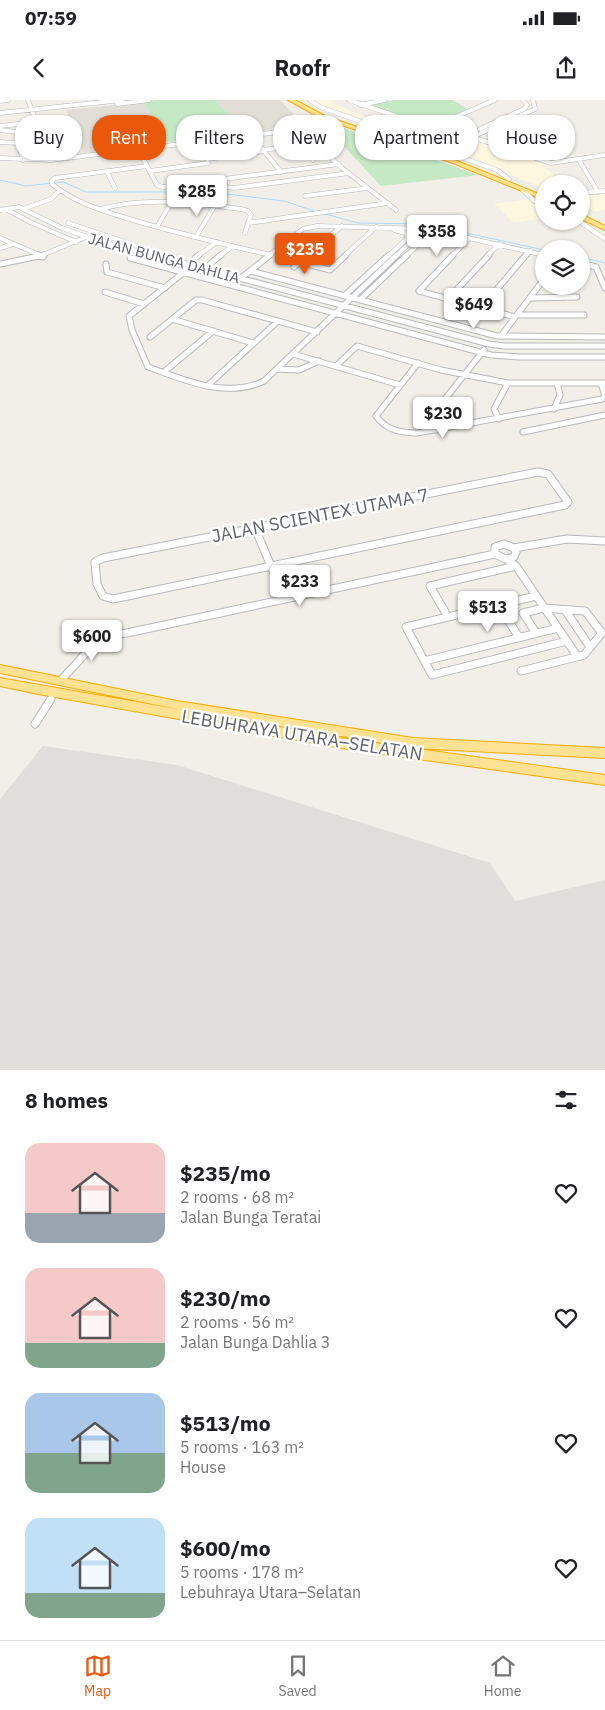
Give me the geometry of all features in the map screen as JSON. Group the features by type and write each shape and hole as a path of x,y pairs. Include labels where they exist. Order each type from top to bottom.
{"highway":[{"path":"291,100 319,115"},
{"path":"301,100 330,115 355,124"},
{"path":"345,125 518,186 535,194"},
{"path":"458,160 535,189"},
{"path":"590,219 605,223"},
{"path":"590,220 605,228"},
{"name":"LEBUHRAYA UTARA–SELATAN","path":"0,669 186,707 413,742 605,753"},
{"name":"LEBUHRAYA UTARA–SELATAN","path":"0,682 353,745 605,780"}],"street":[{"path":"0,101 8,100"},
{"path":"28,100 33,115"},
{"path":"32,111 122,100"},
{"path":"0,113 149,100"},
{"path":"310,100 320,107 355,119"},
{"path":"349,100 390,115"},
{"path":"360,105 385,100"},
{"path":"460,115 495,100"},
{"path":"478,130 524,109 527,105 523,100"},
{"path":"478,135 535,109 536,104 533,100"},
{"path":"0,128 15,126"},
{"path":"0,128 15,131"},
{"path":"0,141 9,131"},
{"path":"478,140 547,163 605,155"},
{"path":"0,141 15,143"},
{"path":"271,255 157,227 101,209 59,191 52,181 107,172 148,169 207,161 273,150"},
{"path":"264,151 281,172"},
{"path":"0,158 15,159"},
{"path":"45,160 51,163 71,160"},
{"path":"144,160 157,185 166,187 339,164"},
{"path":"334,160 396,210"},
{"path":"470,160 497,170 509,179"},
{"path":"579,160 597,191"},
{"path":"107,172 115,188"},
{"path":"221,180 226,187 234,188 349,173"},
{"path":"518,186 535,201"},
{"path":"305,196 368,188"},
{"path":"590,192 605,190"},
{"path":"3,209 22,209 51,199 59,191"},
{"path":"248,223 388,203"},
{"path":"101,209 119,204 214,205 248,211 251,215 245,233"},
{"path":"157,227 171,204"},
{"path":"196,237 214,205"},
{"path":"3,209 76,242"},
{"name":"JALAN BUNGA DAHLIA","path":"22,209 86,237 137,252 489,344 504,346 605,346"},
{"path":"68,223 140,247 137,252"},
{"path":"590,224 605,238"},
{"path":"241,278 302,230 317,226 434,230 535,252"},
{"path":"294,267 342,226"},
{"path":"300,262 330,270 376,227"},
{"path":"345,295 408,238 405,233 395,228"},
{"path":"192,266 130,314 128,318 148,367 228,391 248,388 258,385 277,369 414,239 415,236 409,228"},
{"path":"361,299 434,230"},
{"path":"0,264 29,261 43,257 86,237"},
{"path":"0,238 43,257"},
{"path":"469,238 420,290 420,293 516,316 584,315"},
{"path":"194,258 217,242"},
{"path":"0,248 13,244"},
{"path":"448,299 499,244"},
{"path":"211,263 233,246"},
{"path":"481,308 530,251"},
{"path":"130,258 185,271 482,353 519,357 605,357"},
{"path":"106,264 107,272 165,288"},
{"path":"590,265 596,267 605,286"},
{"path":"251,271 501,336 605,337"},
{"path":"105,292 144,304"},
{"path":"501,336 535,292"},
{"path":"531,298 577,298"},
{"path":"150,336 196,300 202,300 316,332"},
{"path":"172,319 253,343"},
{"path":"208,386 277,322"},
{"path":"164,372 213,331"},
{"path":"436,430 429,419 489,344"},
{"path":"336,366 357,346 464,375 508,383 603,383 605,396 602,399 499,419 417,433 401,432 380,422 376,416 418,363"},
{"path":"293,354 400,385"},
{"path":"277,369 301,370 319,361"},
{"path":"499,419 494,407 508,383"},
{"path":"554,409 560,395 557,383"},
{"path":"523,432 605,416"},
{"name":"JALAN SCIENTEX UTAMA 7","path":"538,472 548,474 568,502 565,505 271,566 113,599 106,599 102,595 94,567 95,562 103,558 538,472"},
{"path":"255,528 285,599"},
{"path":"495,554 495,547 499,545 514,548 567,539 605,541"},
{"path":"514,548 516,552 514,557"},
{"path":"63,678 106,632 116,634 127,633 495,554 516,566 578,656"},
{"path":"506,559 514,557"},
{"path":"514,557 518,562 516,566"},
{"path":"448,617 430,586 516,566"},
{"path":"536,596 406,627 432,675 567,642"},
{"path":"498,605 519,637"},
{"path":"521,671 584,655 602,633 585,611 544,608 523,613 536,633"},
{"path":"565,610 590,647"},
{"path":"424,660 558,628"},
{"path":"35,724 51,699"}],"shaded area":[{"path":"215,100 280,100 294,115 273,115 273,130 263,131 263,115 229,115"},
{"path":"312,100 329,100 362,115 355,115 355,119 320,107"},
{"path":"143,102 151,115 92,115 92,152 84,153 82,148 82,115 68,115 66,110"},
{"path":"478,141 488,144 488,160 534,160 543,163 553,175 535,175 535,185 472,160 478,160"},
{"path":"605,192 605,209 596,212 590,209 590,194"},
{"path":"535,198 535,220 514,223 494,204"},
{"path":"43,746 177,765 490,863 515,901 605,880 605,1070 0,1070 0,799"}],"green space":[{"path":"158,100 215,100 229,115 176,115 176,141 168,142 166,139 166,115 151,115 143,102"},
{"path":"394,100 453,100 467,109 454,115 398,115 369,105"},
{"path":"345,129 355,132 355,158 345,147"},
{"path":"357,160 436,160 479,175 381,186"}],"waterway":[{"path":"0,180 26,186 63,182 86,192 211,192 284,201 317,212"},
{"path":"322,213 358,223 425,224 535,248"},
{"path":"590,259 605,263"}]}
